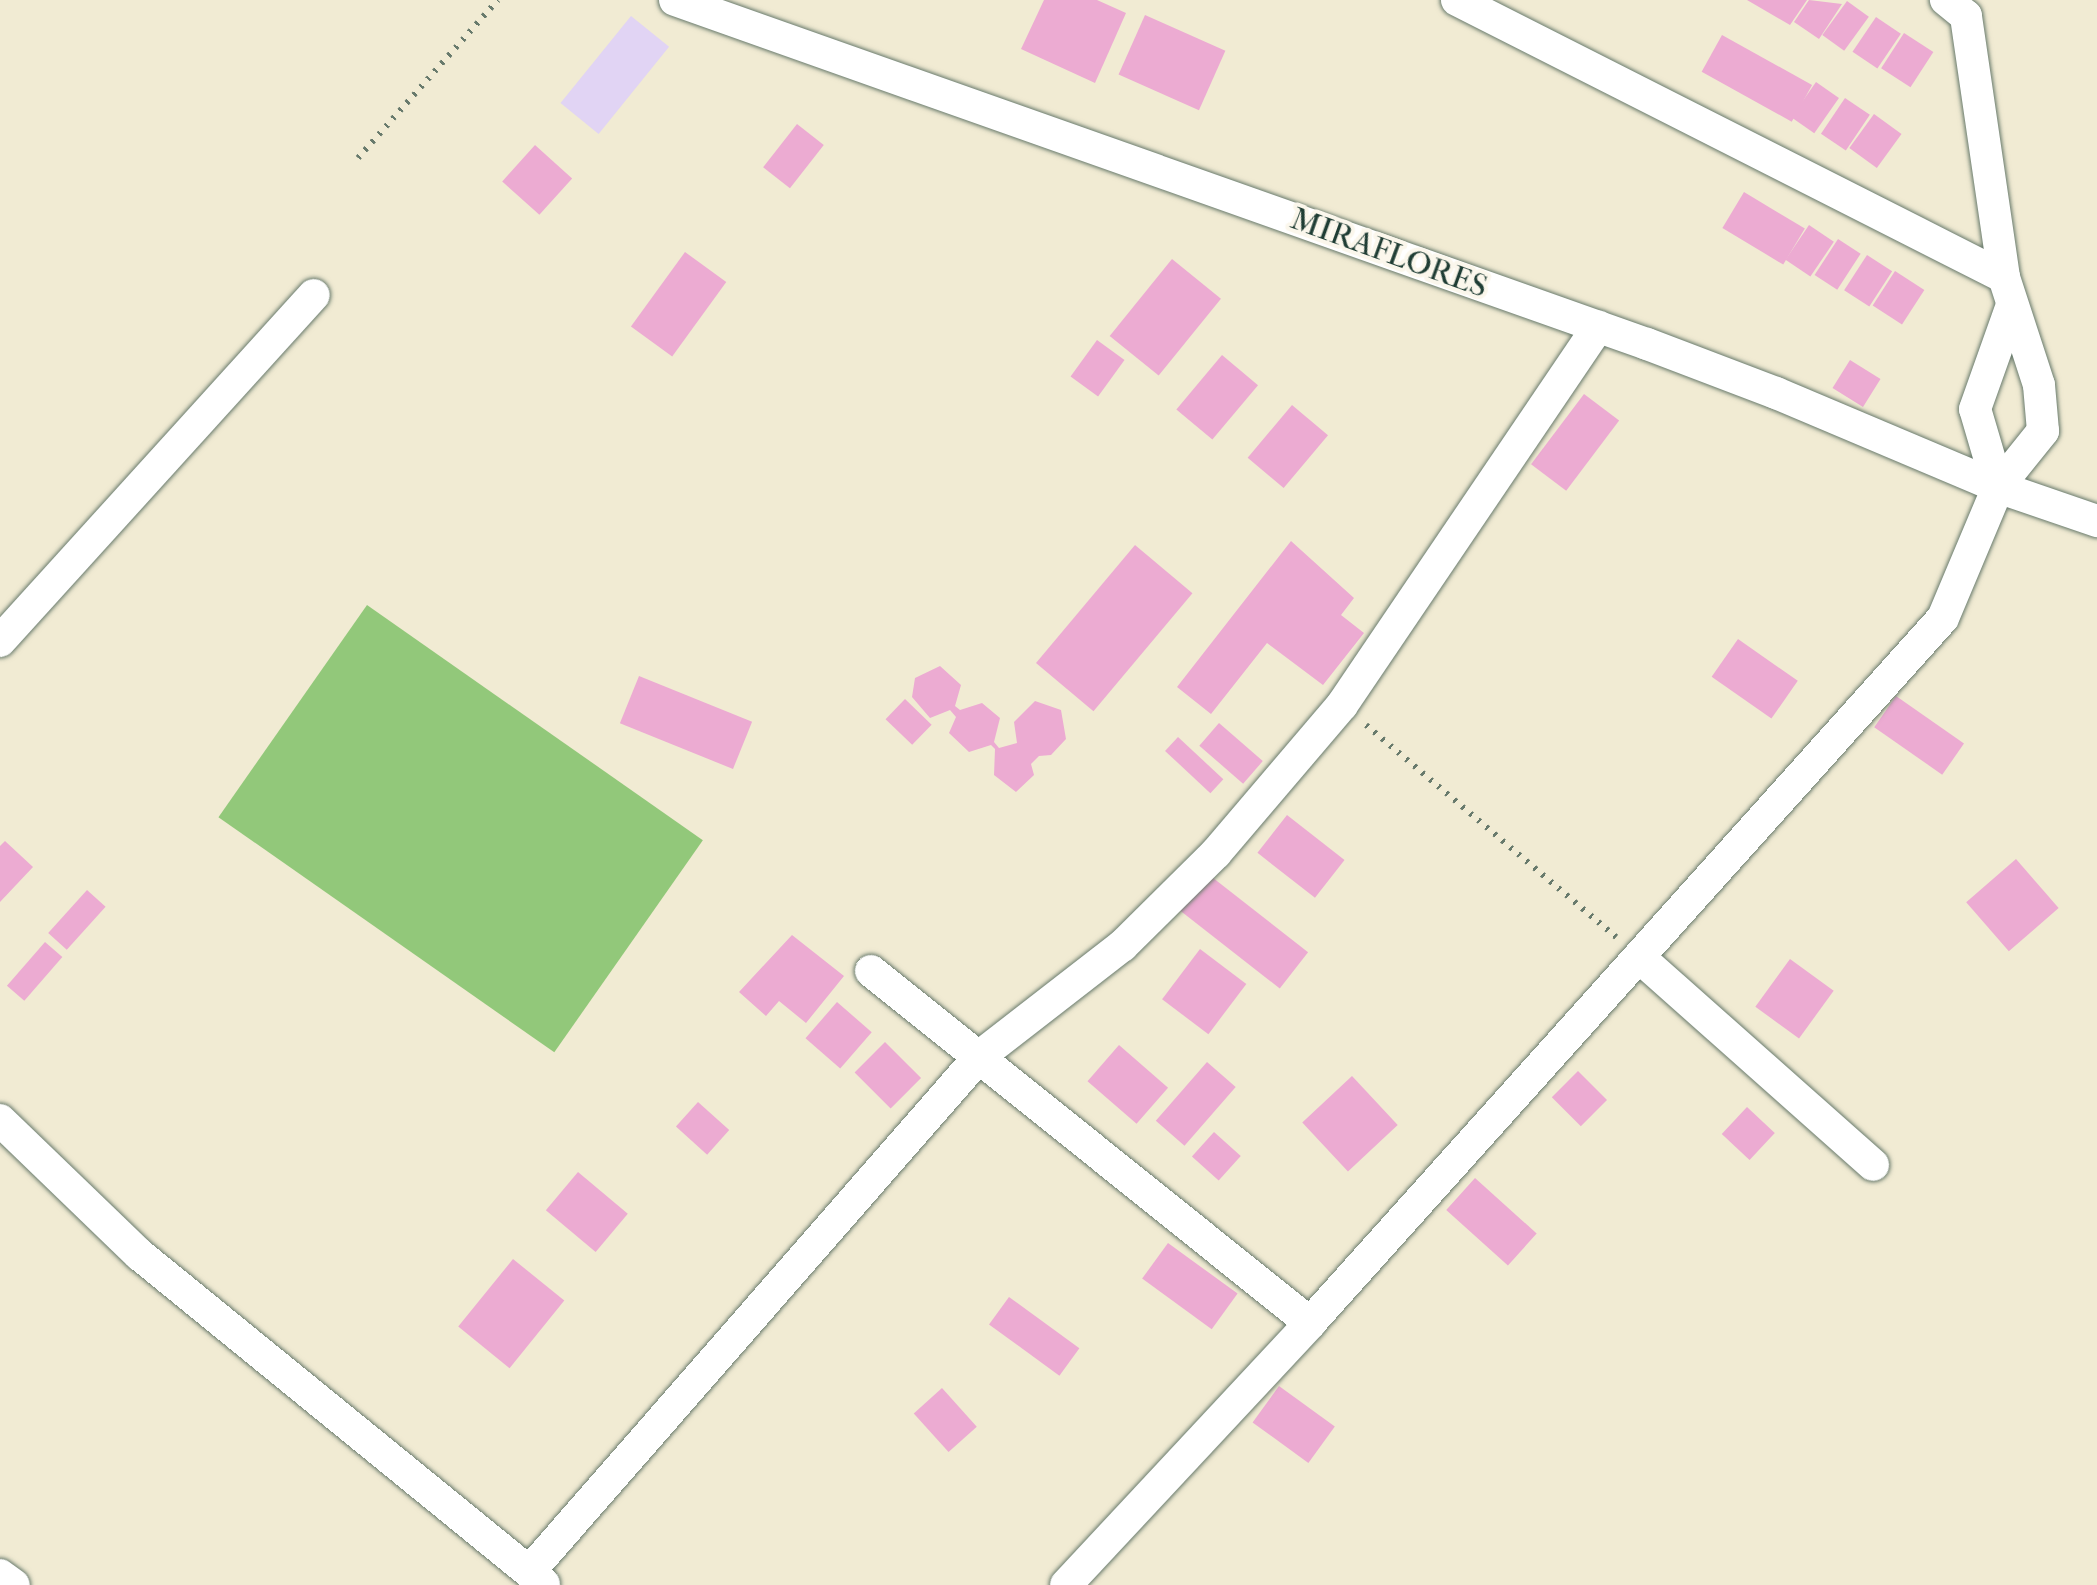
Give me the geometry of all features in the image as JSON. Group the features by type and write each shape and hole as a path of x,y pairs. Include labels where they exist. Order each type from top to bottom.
{"street":[{"name":"MIRAFLORES","path":"675,0 1598,327 1776,393 1998,487 2097,521"},
{"path":"1457,0 2008,292"},
{"path":"1066,1585 1310,1323 1943,618 1998,487 2042,431 2039,385 2008,292 1966,16 1946,0"},
{"path":"1998,487 1975,409 2008,292"},
{"path":"0,641 314,295"},
{"path":"0,1120 140,1255 537,1578 980,1056 1122,946 1216,853 1342,705 1598,327"},
{"path":"1639,956 1873,1165"},
{"path":"871,971 1310,1323"},
{"path":"0,1575 14,1585"}],"path":[{"path":"358,158 498,0"},
{"path":"1342,705 1639,956"}],"shaded area":[{"path":"631,16 669,47 599,134 561,103"}],"green space":[{"path":"367,605 703,840 554,1052 218,817"}],"building":[{"path":"1044,0 1097,0 1126,13 1095,83 1021,49"},
{"path":"1747,0 1807,0 1790,25"},
{"path":"1809,0 1842,4 1819,39 1794,22"},
{"path":"1847,1 1869,17 1844,51 1822,35"},
{"path":"1145,15 1225,51 1199,110 1119,74"},
{"path":"1876,17 1901,34 1877,69 1853,52"},
{"path":"1904,33 1933,52 1910,87 1881,68"},
{"path":"1722,35 1812,85 1792,122 1702,72"},
{"path":"1816,82 1839,98 1814,133 1791,117"},
{"path":"1845,98 1870,115 1846,150 1821,134"},
{"path":"1874,114 1902,134 1877,168 1849,148"},
{"path":"797,124 824,145 790,188 763,167"},
{"path":"535,145 572,178 539,215 502,181"},
{"path":"1744,192 1805,229 1783,265 1722,228"},
{"path":"1809,225 1834,242 1810,277 1786,260"},
{"path":"1838,239 1861,254 1837,290 1815,275"},
{"path":"685,252 726,282 672,356 631,326"},
{"path":"1867,255 1892,271 1869,307 1844,290"},
{"path":"1172,259 1221,299 1159,376 1110,336"},
{"path":"1895,271 1924,290 1902,324 1873,305"},
{"path":"1097,340 1125,360 1098,396 1071,376"},
{"path":"1222,355 1258,385 1212,440 1176,409"},
{"path":"1850,360 1881,379 1863,407 1833,388"},
{"path":"1584,394 1619,420 1566,491 1531,464"},
{"path":"1292,405 1328,435 1284,488 1248,458"},
{"path":"1291,541 1354,598 1341,615 1364,633 1323,685 1267,643 1211,714 1177,687"},
{"path":"1135,545 1192,593 1093,711 1036,663"},
{"path":"1738,639 1798,681 1771,719 1712,677"},
{"path":"940,666 961,685 955,706 960,710 982,703 1000,718 994,742 999,748 1017,743 1014,722 1035,701 1061,710 1066,739 1051,755 1039,756 1031,764 1034,775 1016,792 994,775 995,749 991,745 969,752 949,733 956,717 950,710 930,718 912,697 915,678"},
{"path":"639,676 752,722 733,769 620,723"},
{"path":"1896,696 1964,744 1942,775 1874,727"},
{"path":"905,699 932,725 912,745 886,719"},
{"path":"1219,723 1263,761 1243,784 1199,746"},
{"path":"1178,737 1223,779 1210,793 1165,751"},
{"path":"1287,815 1345,860 1315,898 1257,853"},
{"path":"5,841 33,867 0,902 0,846"},
{"path":"2016,859 2059,908 2009,951 1966,902"},
{"path":"1208,874 1308,952 1280,988 1180,910"},
{"path":"87,890 106,907 67,950 48,933"},
{"path":"792,935 844,976 806,1023 779,1001 766,1016 739,992"},
{"path":"45,942 62,957 24,1001 7,986"},
{"path":"1200,949 1246,984 1208,1034 1162,999"},
{"path":"1790,959 1834,991 1799,1038 1755,1007"},
{"path":"837,1002 872,1032 840,1068 806,1038"},
{"path":"885,1042 921,1078 891,1108 855,1072"},
{"path":"1119,1045 1168,1088 1137,1124 1088,1081"},
{"path":"1207,1062 1236,1087 1185,1146 1156,1121"},
{"path":"1578,1071 1607,1100 1581,1126 1552,1097"},
{"path":"1352,1076 1398,1125 1348,1171 1302,1122"},
{"path":"698,1102 729,1130 707,1155 676,1127"},
{"path":"1747,1107 1775,1133 1750,1160 1722,1134"},
{"path":"1214,1132 1241,1156 1219,1181 1192,1157"},
{"path":"578,1172 628,1214 596,1252 546,1210"},
{"path":"1475,1178 1537,1234 1508,1265 1446,1210"},
{"path":"1168,1243 1238,1294 1212,1329 1142,1279"},
{"path":"513,1259 564,1301 510,1368 458,1327"},
{"path":"1009,1297 1079,1348 1059,1376 989,1325"},
{"path":"1279,1386 1335,1427 1308,1463 1253,1422"},
{"path":"942,1388 977,1427 949,1452 914,1413"}]}
